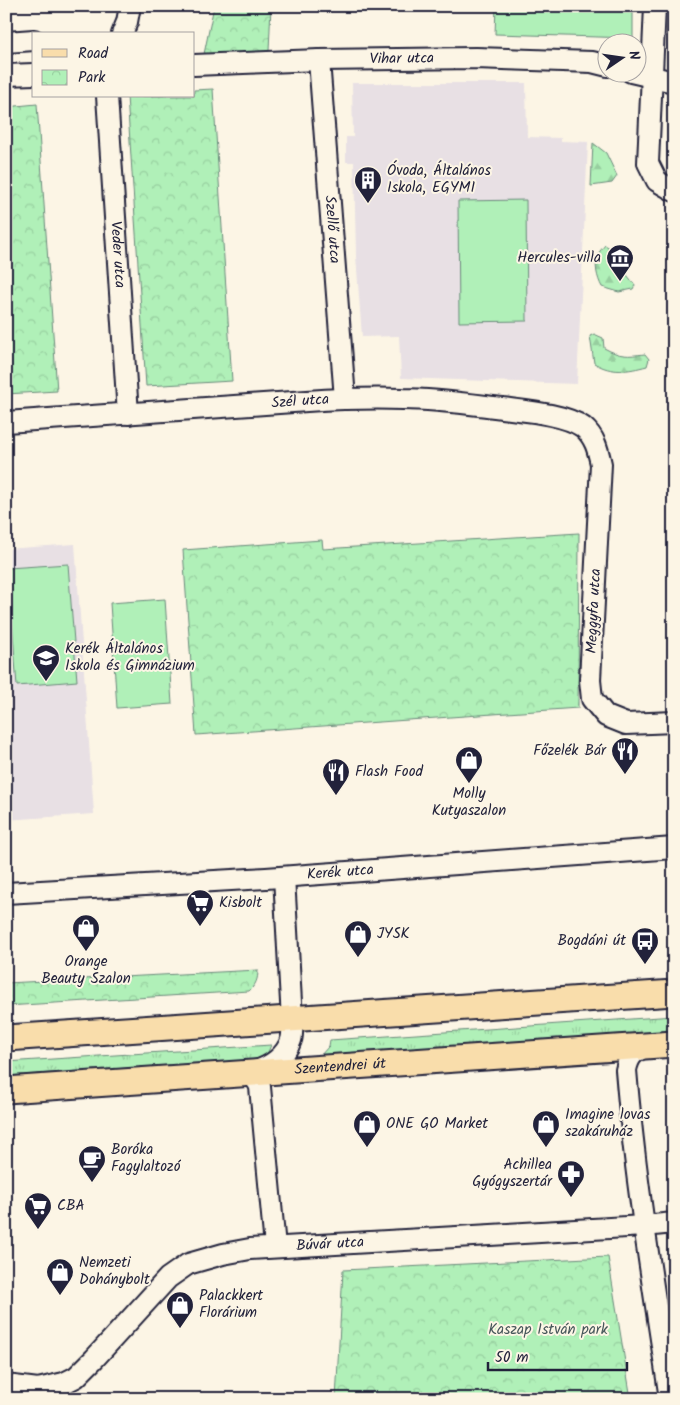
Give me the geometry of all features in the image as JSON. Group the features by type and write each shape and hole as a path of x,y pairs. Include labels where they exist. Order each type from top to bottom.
{"main road":[{"path":"6,1038 674,994"},
{"name":"Szentendrei út","path":"6,1090 663,1044"}],"street":[{"path":"123,32 130,6"},
{"path":"656,6 648,163 656,181 673,191"},
{"path":"6,42 32,40"},
{"name":"Vihar utca","path":"195,65 319,60 476,58 598,64"},
{"name":"Szellő utca","path":"319,60 345,399"},
{"path":"6,75 32,74"},
{"path":"648,77 674,82"},
{"name":"Veder utca","path":"107,98 128,414"},
{"name":"Szél utca","path":"6,422 345,399 403,399 433,400 540,412 570,421 581,426 590,434"},
{"name":"Meggyfa utca","path":"590,434 598,450 601,464 590,680 592,698 606,716 626,724 674,722"},
{"name":"Kerék utca","path":"6,893 284,877 674,848"},
{"path":"244,1074 265,1068 282,1055 292,1040 284,877"},
{"path":"663,1044 642,1048 628,1061 626,1070 644,1226 670,1399"},
{"path":"244,1074 250,1075 258,1081 260,1087 275,1247"},
{"name":"Búvár utca","path":"39,1394 76,1377 168,1278 188,1264 223,1254 275,1247 674,1223"},
{"path":"6,1385 39,1394"}],"shaded area":[{"path":"352,83 526,83 527,137 561,138 561,141 588,142 577,384 401,378 399,336 362,337 356,256 354,162 346,162 346,137 353,137"},
{"name":"Kerék Általános Iskola és Gimnázium","path":"75,544 94,814 6,820 6,549"}],"green space":[{"path":"214,6 271,6 269,51 204,54"},
{"path":"496,6 633,6 633,32 598,32 598,37 495,34"},
{"path":"213,89 232,381 146,386 127,98 195,98 195,90"},
{"path":"37,104 57,391 6,394 6,107"},
{"path":"593,143 606,153 617,176 612,183 591,186"},
{"path":"526,200 527,321 459,322 458,201"},
{"path":"605,245 621,255 627,275 635,285 633,289 619,292 602,287 597,275 596,263"},
{"path":"594,334 603,338 604,348 615,353 629,355 645,354 649,359 647,366 620,371 607,369 594,363 590,336"},
{"path":"579,533 578,708 196,735 183,550 322,540 323,549"},
{"path":"68,564 77,681 17,686 8,568"},
{"path":"165,599 172,704 117,708 110,603"},
{"path":"258,970 256,982 249,991 6,1006 6,983"},
{"path":"674,1016 674,1031 320,1056 329,1046 330,1040"},
{"path":"271,1045 265,1059 6,1076 6,1062"},
{"name":"Kaszap István park","path":"608,1257 631,1399 336,1399 343,1270"}],"place":[{"name":"Óvoda, Általános Iskola, EGYMI","path":"368,204"},
{"name":"Hercules-villa","path":"620,282"},
{"name":"Kerék Általános Iskola és Gimnázium","path":"46,682"},
{"name":"Főzelék Bár","path":"625,775"},
{"name":"Molly Kutyaszalon","path":"469,784"},
{"name":"Flash Food","path":"336,796"},
{"name":"Kisbolt","path":"200,927"},
{"name":"Orange Beauty Szalon","path":"86,952"},
{"name":"JYSK","path":"358,958"},
{"name":"Bogdáni út","path":"645,965"},
{"name":"ONE GO Market","path":"367,1148"},
{"name":"Imagine lovas szakáruház","path":"546,1148"},
{"name":"Boróka Fagylaltozó","path":"92,1183"},
{"name":"Achillea Gyógyszertár","path":"571,1198"},
{"name":"CBA","path":"38,1230"},
{"name":"Nemzeti Dohánybolt","path":"60,1296"},
{"name":"Palackkert Florárium","path":"180,1329"}]}
